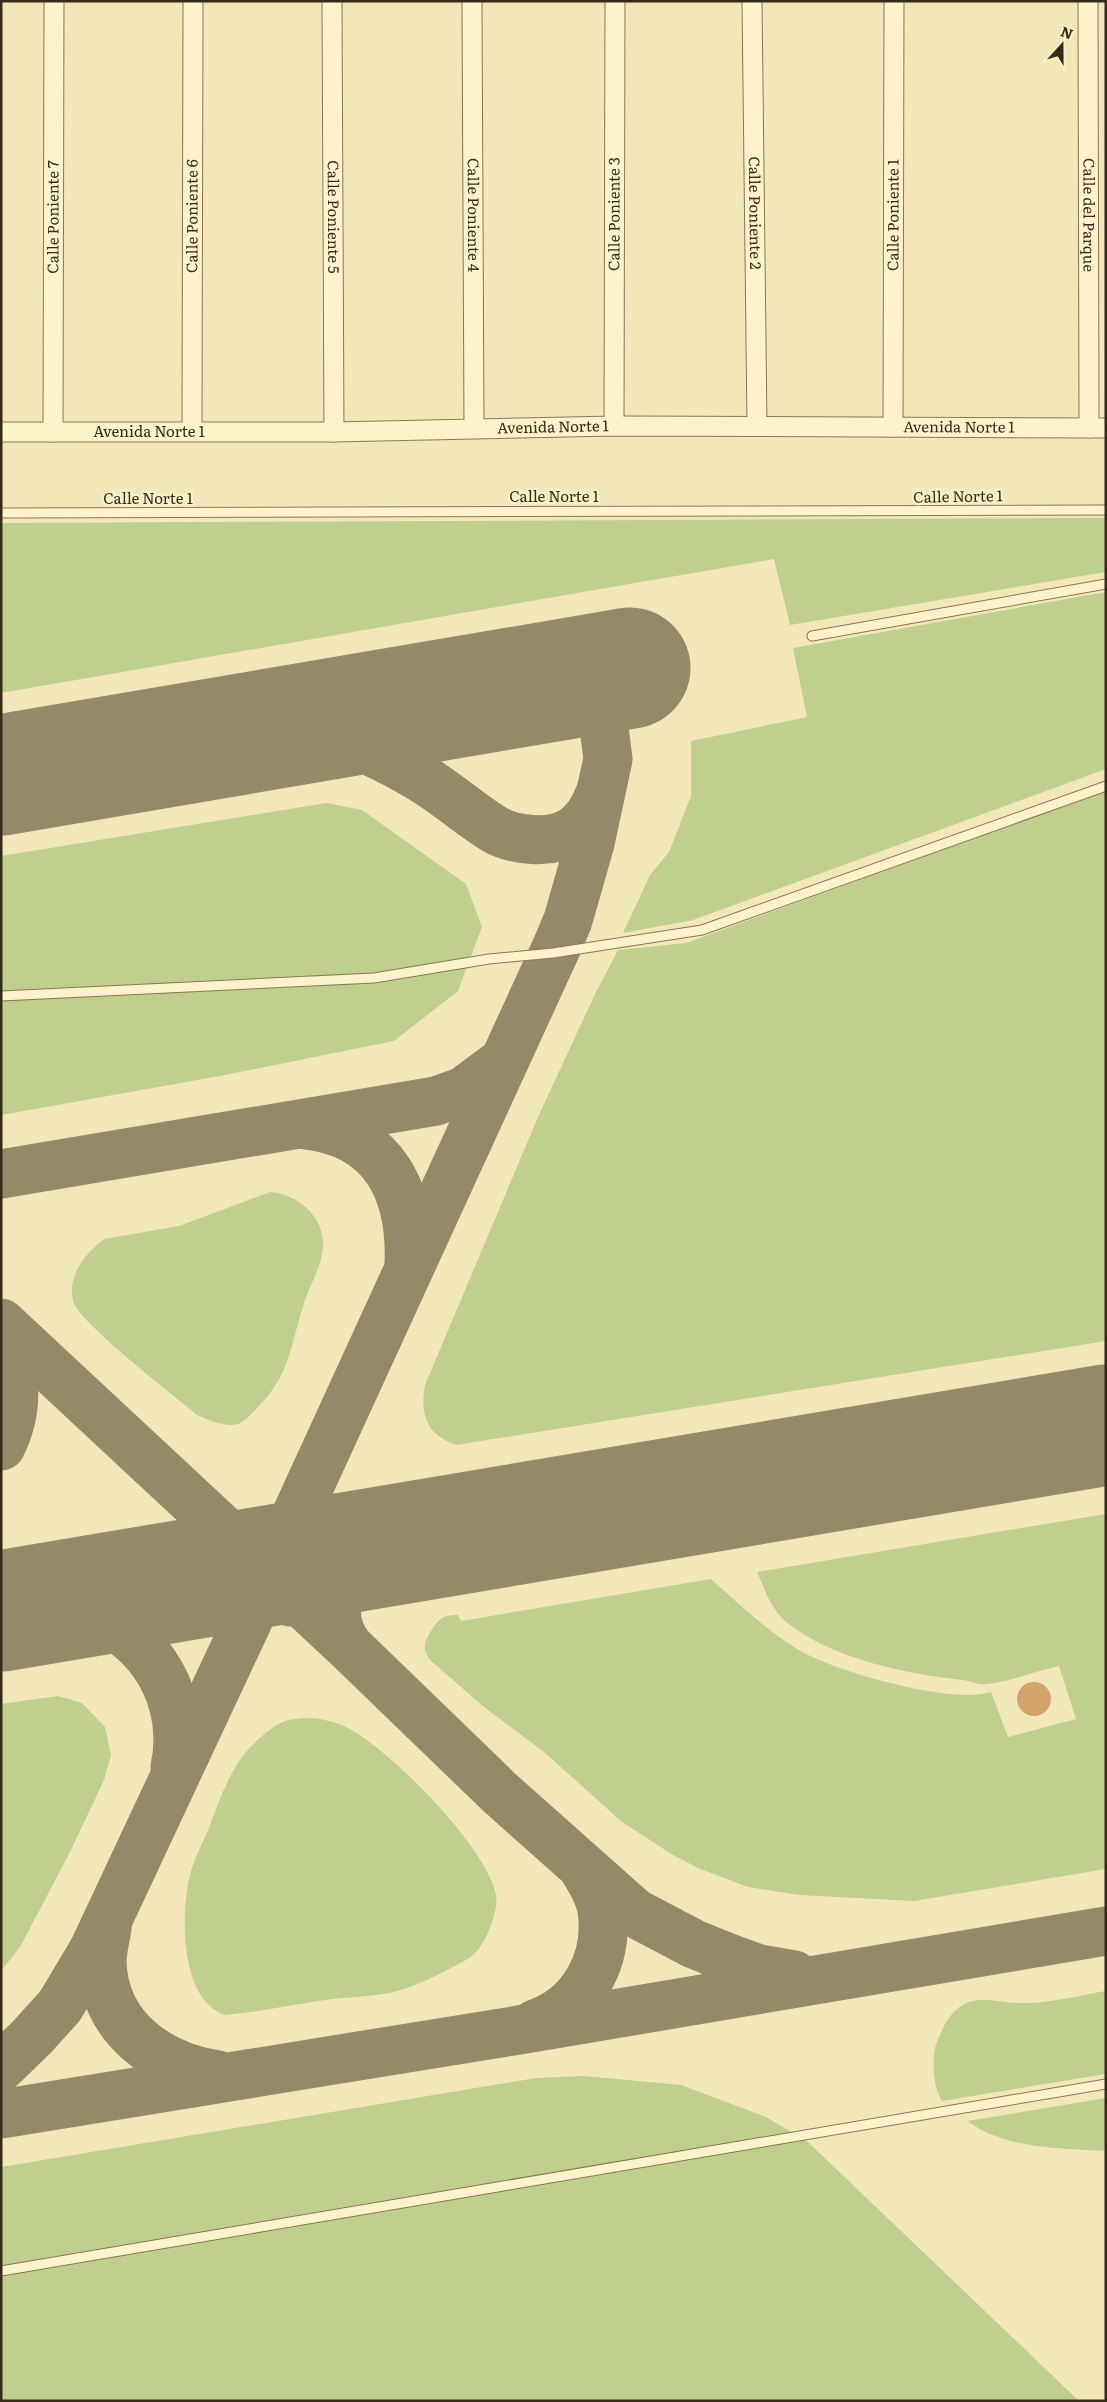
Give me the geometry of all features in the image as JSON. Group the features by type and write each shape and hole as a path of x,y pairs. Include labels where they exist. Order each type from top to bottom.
{"street":[{"name":"Calle Poniente 7","path":"53,432 54,1"},
{"name":"Calle Poniente 6","path":"192,431 193,1"},
{"name":"Calle Poniente 5","path":"332,1 334,432"},
{"name":"Calle Poniente 4","path":"472,1 474,428"},
{"name":"Calle Poniente 3","path":"614,426 615,1"},
{"name":"Calle Poniente 2","path":"752,1 757,425"},
{"name":"Calle Poniente 1","path":"893,427 894,1"},
{"name":"Calle del Parque","path":"1088,1 1097,428"},
{"name":"Avenida Norte 1","path":"1,432 334,432 474,428 757,425 1097,428"}],"lane":[{"name":"Calle Norte 1","path":"1,513 1106,510"},
{"path":"812,636 1106,584"},
{"path":"1,996 374,978 489,959 553,953 702,930 1106,786"},
{"path":"1,2271 1106,2084"}],"green space":[{"path":"1106,518 1106,572 790,625 774,559 1,693 1,523"},
{"path":"1106,592 1106,769 693,920 623,933 650,875 669,852 691,796 691,741 807,717 793,648"},
{"path":"1106,790 1106,1341 456,1445 438,1435 432,1429 427,1422 425,1414 425,1385 538,1117 595,994 618,950 686,943"},
{"path":"327,803 362,810 466,884 482,927 458,991 394,1041 220,1076 1,1115 1,856"},
{"path":"270,1192 298,1201 313,1214 322,1232 323,1250 317,1272 305,1300 284,1370 269,1395 244,1421 228,1425 197,1415 109,1342 79,1311 73,1301 73,1282 75,1274 84,1258 104,1239 179,1226"},
{"path":"1106,1514 1106,1869 914,1901 799,1895 748,1887 698,1868 673,1855 622,1822 544,1752 484,1707 430,1660 425,1649 427,1638 434,1626 444,1617 448,1616 458,1615 461,1621 711,1579 774,1634 814,1658 864,1676 922,1690 973,1695 991,1692 1008,1737 1076,1719 1059,1666 1004,1681 983,1684 894,1669 847,1655 824,1645 785,1621 765,1592 757,1572"},
{"path":"58,1696 82,1703 105,1727 111,1755 104,1780 70,1852 20,1947 1,1971 1,1704"},
{"path":"304,1718 321,1719 348,1728 388,1757 411,1778 456,1827 489,1875 496,1895 494,1916 485,1940 474,1954 449,1969 410,1987 383,1994 329,1999 225,2015 210,2006 199,1992 191,1973 187,1952 185,1908 191,1871 225,1786 240,1760 254,1743 272,1728 285,1721"},
{"path":"1106,1991 1106,2074 942,2101 935,2079 935,2049 943,2028 961,2006 981,2000 1030,2003"},
{"path":"584,2076 681,2085 766,2117 808,2142 1079,2401 1,2401 1,2167 536,2078"},
{"path":"1106,2098 1106,2151 1052,2148 1015,2142 982,2130 968,2121"}],"building":[{"path":"1034,1682 1041,1683 1046,1687 1050,1692 1050,1706 1046,1711 1041,1715 1034,1716 1027,1715 1022,1711 1018,1706 1017,1699 1018,1692 1022,1687 1027,1683"}],"taxiway":[{"path":"1,2067 60,2006 94,1949 243,1631 558,944 568,920 590,843 608,759 597,672"},
{"path":"236,736 294,733 323,736 352,744 390,761 426,781 494,829 512,836 532,840 563,836 571,832 581,825 589,815 600,793"},
{"path":"1,1174 436,1101 464,1091 503,1062"},
{"path":"306,1125 333,1131 356,1140 374,1154 388,1171 399,1191 405,1214 409,1238 409,1265"},
{"path":"1,1323 349,1647 500,1793 635,1913 694,1944 726,1957 759,1969 794,1975"},
{"path":"1,1339 10,1366 14,1393 11,1419 1,1446"},
{"path":"254,1532 283,1543 301,1546 377,1547"},
{"path":"349,1647 343,1638 337,1618 336,1607 341,1587 353,1568 363,1560 397,1545"},
{"path":"105,1593 178,1581 216,1579 252,1583 290,1602"},
{"path":"23,1607 64,1610 88,1615 111,1624 131,1638 161,1674 170,1696 176,1719 178,1743 175,1767"},
{"path":"535,2024 552,2017 567,2006 579,1994 597,1964 603,1929 602,1910 597,1894 583,1868"},
{"path":"107,1928 102,1958 105,1985 113,2006 124,2024 138,2040 155,2053 175,2063 218,2075"},
{"path":"1,2114 519,2030 1106,1931"}],"runway":[{"path":"1,775 630,668"},
{"path":"1,1611 1106,1425"}]}
